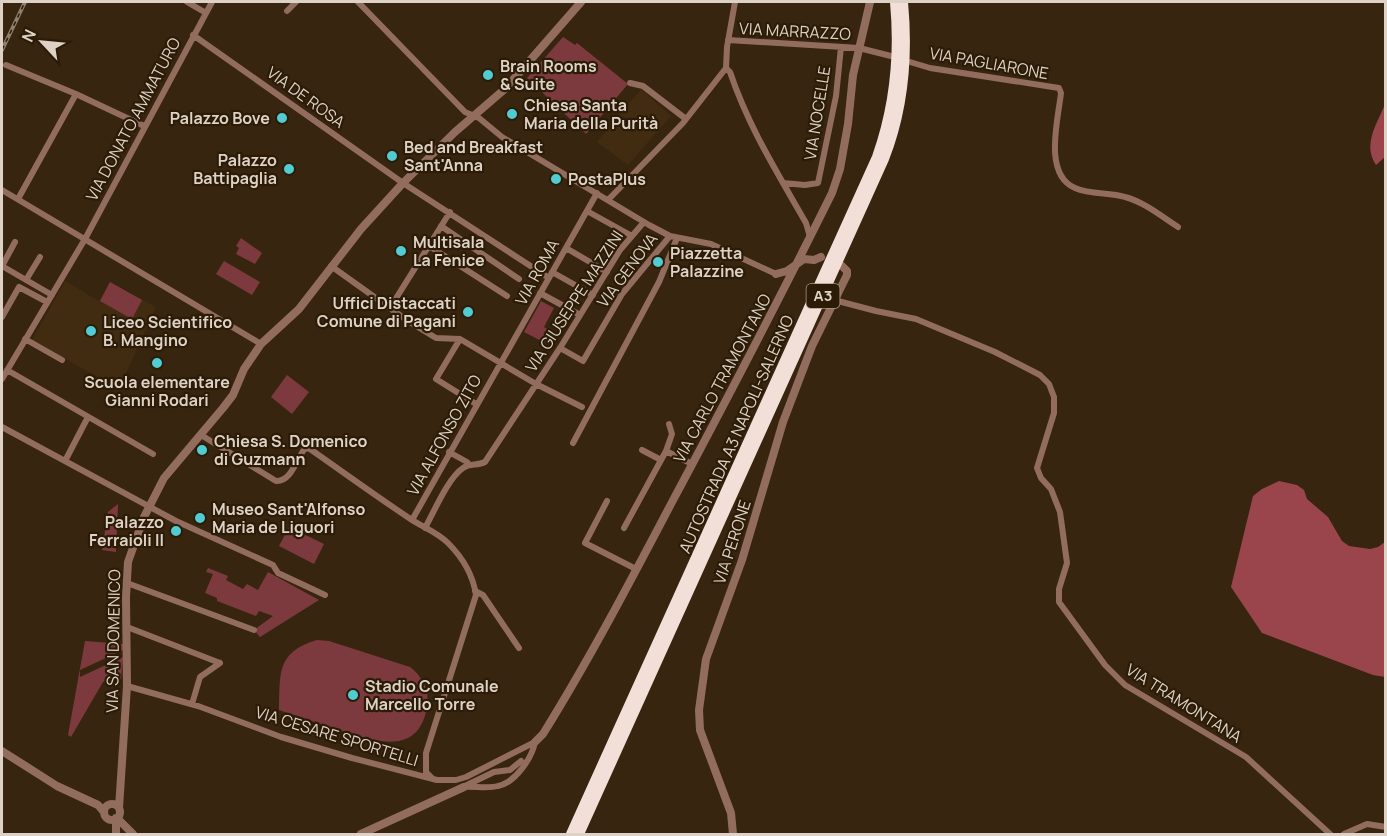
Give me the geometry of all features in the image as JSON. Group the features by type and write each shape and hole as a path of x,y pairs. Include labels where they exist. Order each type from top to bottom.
{"highway":[{"name":"AUTOSTRADA A3 NAPOLI-SALERNO","path":"571,834 877,157 888,121 895,86 897,47 895,2"},
{"name":"AUTOSTRADA A3 NAPOLI-SALERNO","path":"579,834 884,159 896,125 902,91 905,43 903,2"}],"street":[{"path":"187,2 206,12"},
{"name":"VIA DONATO AMMATURO","path":"2,379 85,239 212,2"},
{"path":"287,11 296,2"},
{"path":"358,2 465,112 483,121 502,137 670,236 711,244 788,280"},
{"name":"VIA SAN DOMENICO","path":"115,834 113,812 119,797 127,686 129,562 150,506 169,471 233,395 244,369 261,344 299,309 402,183 472,116 506,88 581,2"},
{"path":"608,200 682,123 726,68 735,2"},
{"name":"VIA CARLO TRAMONTANO","path":"361,834 494,772 510,770 518,766 543,734 636,569 832,194 840,169 853,75 870,2"},
{"name":"VIA DE ROSA","path":"194,35 402,183 551,275 593,295"},
{"name":"VIA MARRAZZO","path":"729,40 859,48"},
{"name":"VIA NOCELLE","path":"783,183 805,185 819,183 836,96 841,47"},
{"path":"859,48 891,56"},
{"name":"VIA PAGLIARONE","path":"910,62 930,68 1059,88 1061,93 1055,142 1057,169 1062,178 1074,188 1104,195 1123,196 1137,201 1178,227"},
{"path":"6,65 144,126"},
{"path":"726,68 730,72 743,110 806,223 810,237"},
{"path":"630,83 643,86 682,123"},
{"path":"18,199 76,94"},
{"path":"2,190 261,344"},
{"name":"VIA ROMA","path":"499,363 516,339 597,193"},
{"path":"587,211 632,236"},
{"path":"390,308 450,212"},
{"name":"VIA GIUSEPPE MAZZINI","path":"582,407 536,384 620,250 644,222"},
{"path":"441,226 519,279"},
{"name":"VIA GENOVA","path":"560,348 583,361 622,294 670,236"},
{"path":"573,443 659,282 677,238"},
{"path":"15,242 2,266 52,294"},
{"path":"429,246 507,296"},
{"path":"566,249 607,272"},
{"path":"776,274 787,271 804,259 814,260 820,257 804,250"},
{"path":"26,280 40,257"},
{"path":"332,266 436,338 460,339 536,384 485,462 461,469 454,478 425,528"},
{"name":"VIA PERONE","path":"733,834 731,813 700,730 699,710 706,659 742,560 783,422 812,346 847,275 847,271 842,266"},
{"path":"776,274 782,283 781,293"},
{"path":"2,317 19,287 47,302"},
{"path":"540,293 580,315"},
{"name":"VIA TRAMONTANA","path":"834,300 916,319 995,352 1040,375 1049,384 1054,413 1037,468 1041,478 1051,489 1060,512 1067,563 1059,589 1059,602 1106,665 1125,685 1246,757 1330,834"},
{"path":"25,339 62,360"},
{"path":"460,339 436,379 476,404"},
{"name":"VIA ALFONSO ZITO","path":"411,520 499,363"},
{"path":"7,370 153,454"},
{"path":"65,461 88,417"},
{"path":"624,528 666,450 672,434 669,424"},
{"path":"2,427 176,521 273,565 278,573 325,595"},
{"path":"201,435 276,481 287,478 303,451 306,448 310,449 411,520 440,536 453,548 470,575 476,591 441,716 426,753 426,772 433,778"},
{"path":"642,450 661,460"},
{"path":"666,450 692,464"},
{"path":"449,452 469,465"},
{"path":"607,501 585,543 636,569"},
{"path":"127,583 254,630"},
{"path":"476,591 483,595 519,648"},
{"path":"127,627 220,663 200,677 192,704"},
{"name":"VIA CESARE SPORTELLI","path":"127,686 192,704 281,737 433,778 456,780 535,742"},
{"name":"VIA CARLO TRAMONTANO","path":"464,787 495,786 513,778 533,750 535,742"},
{"path":"2,752 57,786 113,812 133,834"},
{"path":"500,760 507,764 499,772 505,776 503,784"},
{"path":"488,776 488,781 495,786"},
{"path":"1344,834 1367,824 1386,827"}],"shaded area":[{"path":"563,37 575,45 577,43 628,84 586,134 527,78"},
{"path":"641,89 671,116 628,165 597,142"},
{"path":"1385,104 1385,157 1376,165 1370,150 1372,134"},
{"path":"241,238 262,253 255,264 236,254 239,248 236,246"},
{"path":"224,261 260,282 252,295 216,274"},
{"name":"Liceo Scientifico B. Mangino","path":"65,281 99,301 110,282 156,307 119,389 32,340"},
{"path":"110,282 142,300 132,319 100,301"},
{"path":"541,301 554,308 544,327 557,335 551,346 524,332"},
{"path":"287,375 309,392 292,414 271,397"},
{"path":"1279,481 1297,485 1304,490 1307,499 1328,517 1342,541 1349,546 1370,549 1385,542 1385,677 1373,675 1262,633 1231,587 1253,496"},
{"path":"118,504 116,552 102,550 108,512"},
{"path":"289,527 324,544 314,564 279,546"},
{"path":"208,568 228,576 226,580 243,589 247,584 258,590 268,572 319,600 260,637 254,630 273,616 259,611 256,616 217,601 217,598 205,593 213,574 206,572"},
{"name":"Stadio Comunale Marcello Torre","path":"317,640 329,641 410,667 415,671 422,680 428,701 422,724 414,734 403,740 391,742 377,740 279,710 281,675 287,658 304,645"},
{"path":"85,641 123,644 123,650 80,670 80,677 123,657 121,679 103,682 71,737 68,735"}],"railway":[{"path":"2,50 25,2"}],"place":[{"name":"Brain Rooms & Suite","path":"488,75"},
{"name":"Chiesa Santa Maria della Purità","path":"512,114"},
{"name":"Palazzo Bove","path":"282,118"},
{"name":"Bed and Breakfast Sant'Anna","path":"392,156"},
{"name":"Palazzo Battipaglia","path":"289,169"},
{"name":"PostaPlus","path":"556,179"},
{"name":"Multisala La Fenice","path":"401,251"},
{"name":"Piazzetta Palazzine","path":"658,262"},
{"name":"Uffici Distaccati Comune di Pagani","path":"468,312"},
{"name":"Liceo Scientifico B. Mangino","path":"91,331"},
{"name":"Scuola elementare Gianni Rodari","path":"157,363"},
{"name":"Chiesa S. Domenico di Guzmann","path":"202,450"},
{"name":"Museo Sant'Alfonso Maria de Liguori","path":"200,518"},
{"name":"Palazzo Ferraioli II","path":"176,531"},
{"name":"Stadio Comunale Marcello Torre","path":"353,695"}]}
